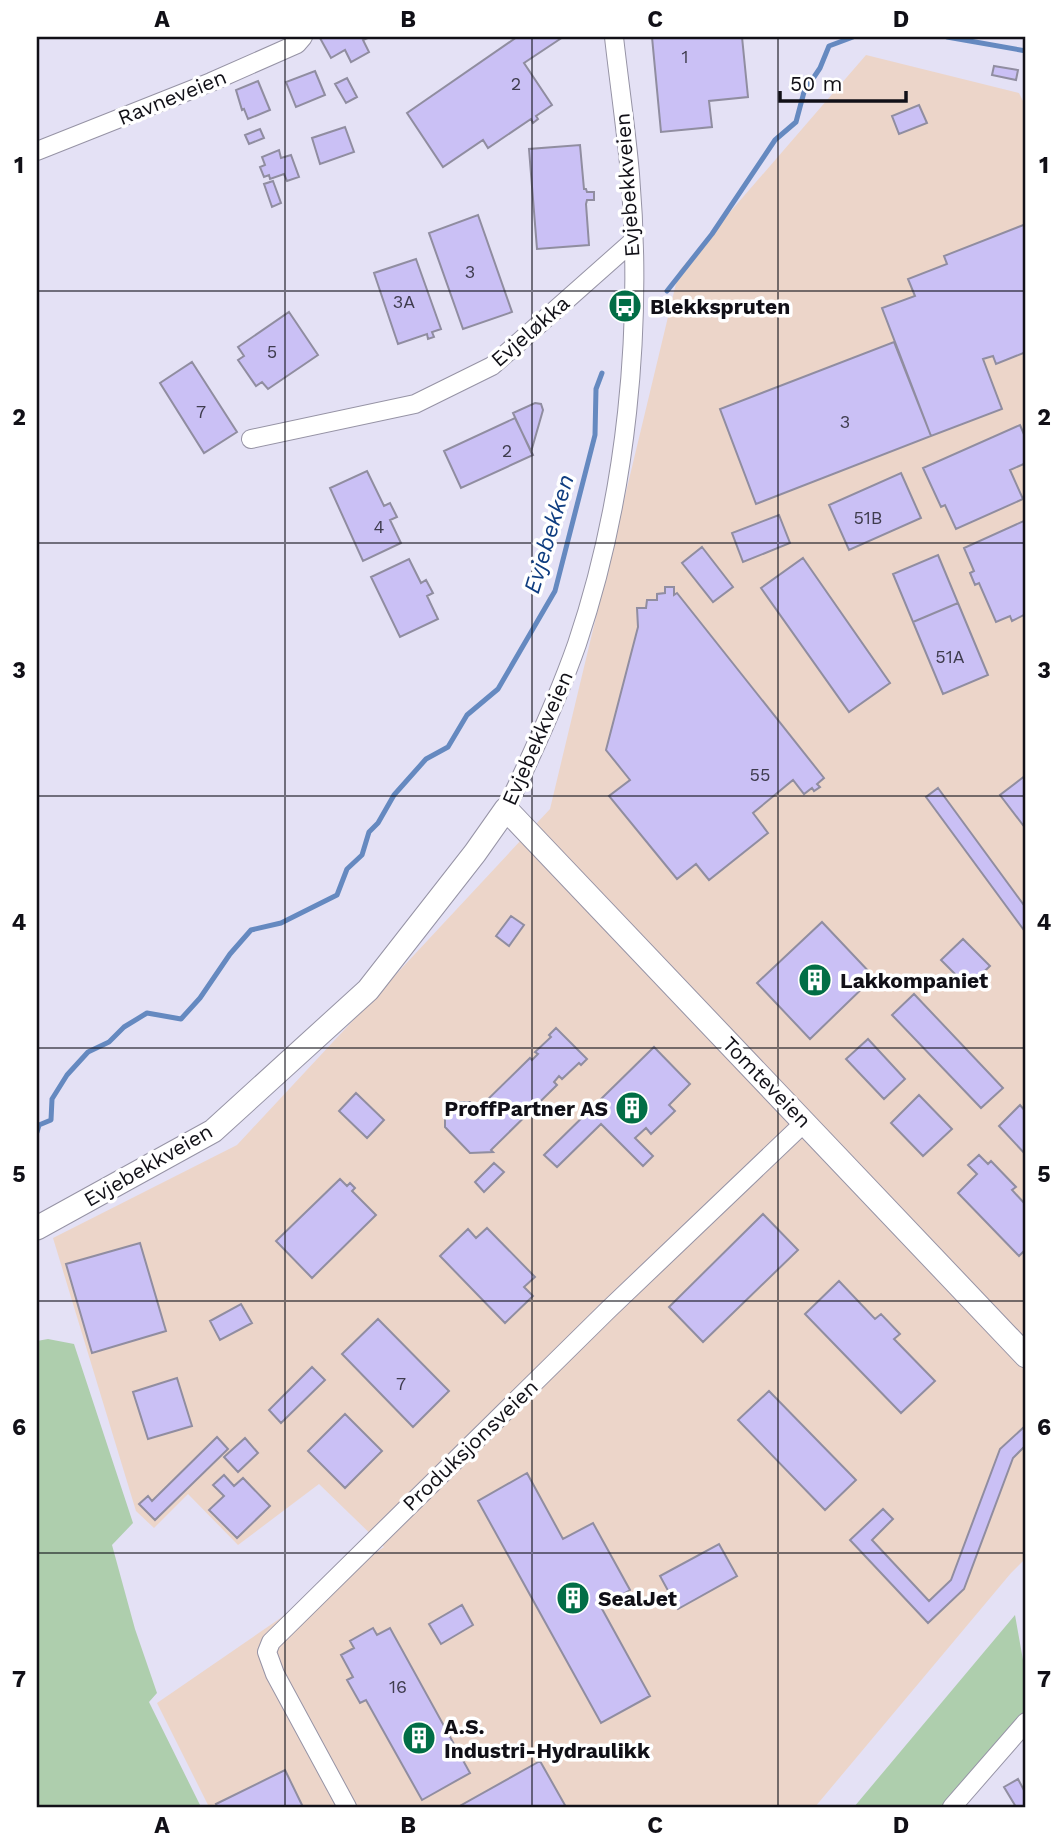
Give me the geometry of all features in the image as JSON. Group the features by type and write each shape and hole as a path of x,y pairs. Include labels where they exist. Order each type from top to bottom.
{"street":[{"name":"Ravneveien","path":"37,151 211,82 297,44 303,37"},
{"name":"Evjebekkveien","path":"37,1228 213,1131 368,990 506,810 564,681 607,533 618,480 631,360 633,241 629,173 614,37"},
{"name":"Evjeløkka","path":"251,439 415,404 492,366 633,241"},
{"name":"Tomteveien","path":"506,810 1026,1356"},
{"name":"Produksjonsveien","path":"347,1807 275,1674 268,1652 271,1642 609,1309 805,1122"},
{"path":"953,1807 1026,1722"}],"shaded area":[{"path":"866,55 1019,93 1026,107 1026,1558 815,1807 209,1807 157,1703 384,1547 319,1484 238,1545 188,1494 154,1528 136,1511 53,1238 237,1145 550,809 679,271"}],"green space":[{"path":"48,1339 74,1344 133,1523 112,1545 135,1629 157,1693 149,1702 201,1807 37,1807 37,1341"},
{"path":"1015,1615 1026,1677 1026,1722 952,1807 854,1807"}],"building":[{"path":"370,37 363,40 369,52 351,62 345,50 331,58 320,38"},
{"path":"517,37 563,37 524,63 552,105 536,116 538,119 533,123 531,119 488,148 483,140 443,167 407,113"},
{"path":"652,37 742,37 748,97 709,101 712,127 661,132"},
{"path":"994,66 1018,70 1016,80 992,75"},
{"path":"315,71 325,95 296,107 286,82"},
{"path":"347,78 357,97 346,103 335,84"},
{"path":"258,81 270,110 248,119 244,109 242,110 236,90"},
{"path":"919,105 927,123 899,134 892,116"},
{"path":"345,127 354,152 320,164 312,138"},
{"path":"260,129 264,138 249,144 245,135"},
{"path":"580,145 584,189 594,192 594,200 587,200 586,204 589,245 537,249 529,149"},
{"path":"279,150 281,158 291,155 299,177 287,181 284,174 270,179 269,175 264,177 260,167 265,165 262,157"},
{"path":"273,181 281,203 272,207 264,184"},
{"path":"478,215 512,312 463,329 429,233"},
{"path":"1026,224 1026,352 996,364 993,356 983,359 1002,409 931,436 882,308 915,296 908,279 947,264 944,256"},
{"path":"416,259 441,329 432,332 434,337 428,339 427,334 398,344 374,273"},
{"path":"289,312 318,355 268,389 262,382 256,386 238,360 244,356 238,347"},
{"path":"894,342 931,436 756,504 720,409"},
{"path":"192,362 237,432 204,453 160,383"},
{"path":"535,403 541,404 543,410 531,452 513,413"},
{"path":"515,418 533,455 461,488 444,451"},
{"path":"1020,425 1026,439 1026,463 1010,470 1023,499 956,529 945,505 941,507 923,468"},
{"path":"367,471 384,506 390,503 397,517 390,520 401,543 363,561 330,488"},
{"path":"901,473 921,518 849,550 829,505"},
{"path":"779,515 790,543 743,562 732,533"},
{"path":"1026,520 1026,614 1012,621 1010,616 996,622 979,583 975,585 970,573 974,571 964,548"},
{"path":"702,547 733,587 713,602 682,563"},
{"path":"938,555 958,603 913,622 893,574"},
{"path":"803,558 890,683 849,712 761,588"},
{"path":"409,559 421,583 426,580 433,593 427,596 438,619 400,637 371,577"},
{"path":"665,587 674,587 674,595 677,593 824,778 817,784 820,787 814,791 812,788 804,794 793,780 753,813 768,833 709,880 696,864 677,879 609,796 630,780 606,750 638,627 637,608 646,608 647,600 657,600 657,594 665,593"},
{"path":"958,603 988,675 943,694 913,622"},
{"path":"1026,775 1026,829 1000,795"},
{"path":"938,788 1026,908 1026,933 926,797"},
{"path":"511,916 524,925 509,946 496,936"},
{"name":"Lakkompaniet","path":"822,922 874,977 810,1039 757,983"},
{"path":"963,939 990,966 968,987 941,960"},
{"path":"914,994 1003,1088 981,1108 892,1015"},
{"path":"556,1028 587,1059 562,1079 559,1076 554,1082 557,1085 491,1150 493,1152 470,1153 445,1127 445,1116 450,1107 459,1102 470,1102 478,1109 530,1058 532,1060 538,1054 535,1052 551,1037 549,1035"},
{"path":"868,1039 905,1079 884,1099 846,1059"},
{"name":"ProffPartner AS","path":"654,1047 690,1084 669,1105 675,1111 651,1134 646,1128 635,1138 653,1156 643,1166 601,1124 557,1167 544,1155"},
{"path":"356,1093 384,1120 367,1138 339,1111"},
{"path":"919,1095 952,1129 923,1156 891,1123"},
{"path":"1020,1105 1026,1112 1026,1155 999,1126"},
{"path":"979,1155 988,1164 991,1161 1016,1187 1012,1190 1026,1205 1026,1249 1019,1256 958,1193 977,1174 968,1165"},
{"path":"494,1163 504,1172 484,1192 475,1182"},
{"path":"340,1179 347,1186 350,1183 355,1188 352,1191 376,1215 312,1278 276,1241"},
{"path":"763,1214 798,1250 703,1342 669,1307"},
{"path":"487,1228 535,1277 524,1287 533,1296 505,1323 440,1256 468,1229 476,1238"},
{"path":"140,1243 166,1331 92,1353 66,1264"},
{"path":"839,1281 875,1319 881,1314 900,1334 894,1339 935,1381 901,1413 805,1314"},
{"path":"241,1304 252,1323 220,1340 210,1321"},
{"path":"378,1319 449,1391 413,1427 342,1354"},
{"path":"312,1367 325,1380 281,1423 269,1410"},
{"path":"177,1378 192,1426 148,1439 133,1392"},
{"path":"769,1391 856,1480 825,1510 738,1420"},
{"path":"345,1414 382,1451 345,1488 308,1451"},
{"path":"1024,1427 1026,1445 1013,1458 964,1589 928,1623 850,1540 883,1509 893,1519 872,1540 929,1601 951,1580 1000,1449"},
{"path":"217,1437 228,1449 155,1520 139,1504 148,1496 152,1501"},
{"path":"245,1438 258,1453 238,1472 224,1457"},
{"name":"SealJet","path":"527,1473 563,1539 593,1523 630,1590 601,1607 650,1696 601,1723 478,1501"},
{"path":"224,1475 234,1486 243,1478 270,1506 237,1538 209,1510 224,1496 213,1485"},
{"path":"719,1544 737,1576 678,1609 660,1576"},
{"path":"462,1605 473,1625 441,1644 429,1624"},
{"name":"A.S. Industri-Hydraulikk","path":"373,1628 377,1635 390,1628 470,1773 422,1800 366,1700 360,1703 347,1680 353,1677 341,1655 354,1648 350,1641"},
{"path":"540,1761 566,1807 458,1807"},
{"path":"285,1770 303,1807 218,1807 216,1804"},
{"path":"1018,1779 1026,1794 1026,1807 1016,1807 1004,1787"}],"waterway":[{"name":"Evjebekken","path":"667,291 712,234 775,140 796,122 804,92 820,68 829,46 853,37"},
{"name":"Evjebekken","path":"947,37 1026,51"},
{"name":"Evjebekken","path":"37,1132 39,1125 51,1120 52,1099 67,1075 88,1052 109,1042 124,1027 147,1013 181,1019 251,930 281,923 337,895 347,869 362,855 369,832 378,823 394,795 426,759 448,747 467,715 498,689 555,591 595,435 596,389 602,373"}],"place":[{"name":"Blekkspruten","path":"625,306"},
{"name":"Lakkompaniet","path":"815,980"},
{"name":"ProffPartner AS","path":"632,1108"},
{"name":"SealJet","path":"573,1598"},
{"name":"A.S. Industri-Hydraulikk","path":"419,1738"}]}
